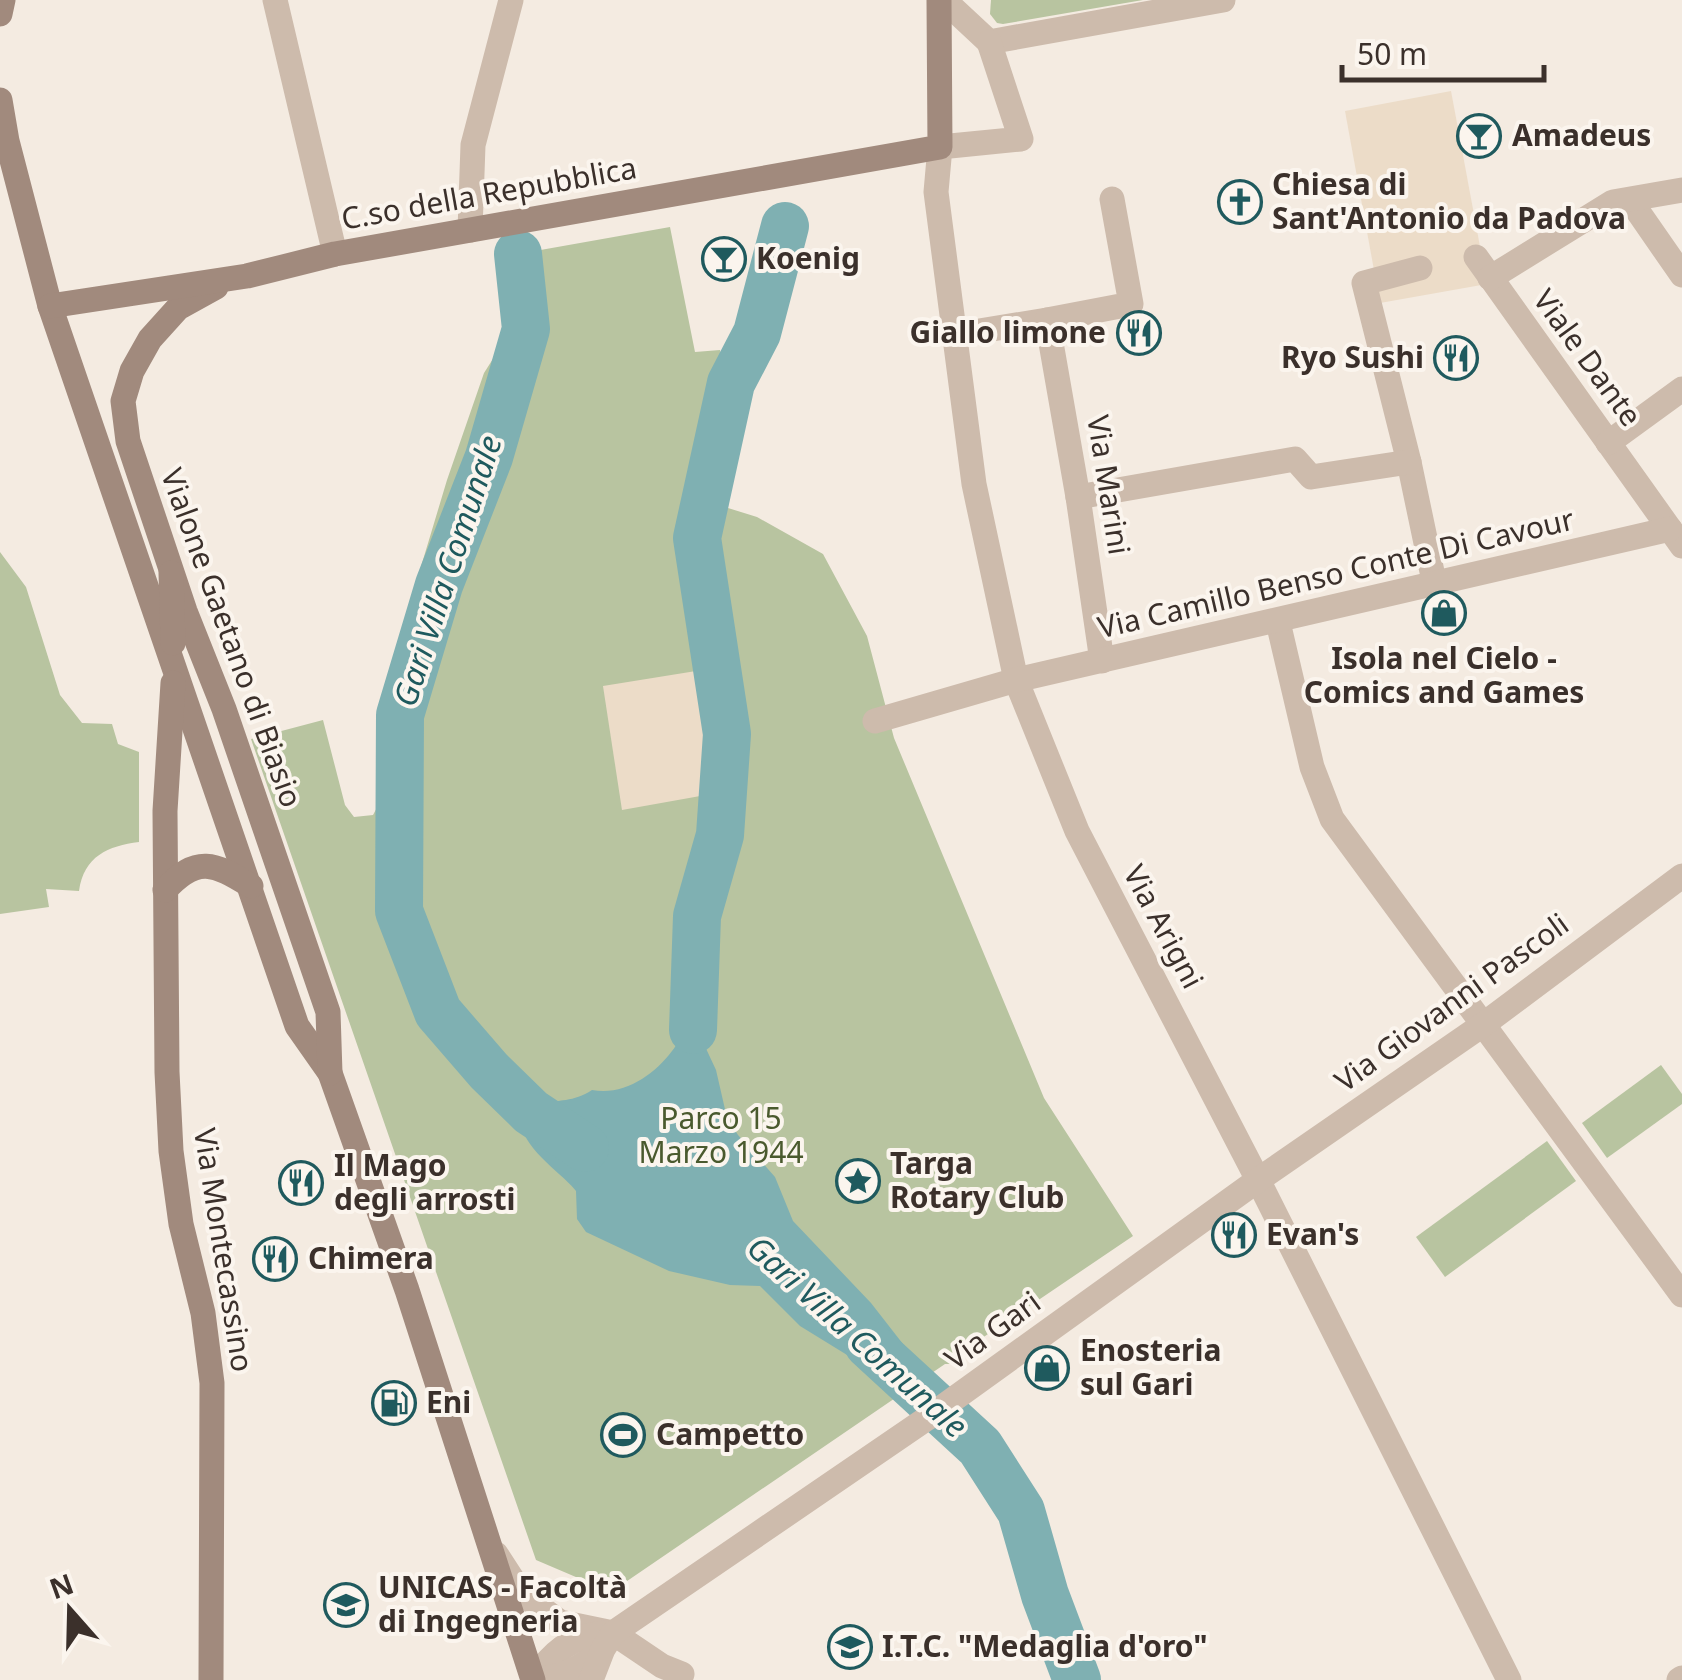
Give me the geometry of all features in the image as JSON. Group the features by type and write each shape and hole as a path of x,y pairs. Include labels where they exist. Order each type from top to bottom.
{"street":[{"path":"0,14 3,0"},
{"path":"275,0 335,254"},
{"path":"470,230 474,145 510,0"},
{"path":"941,0 989,42 1022,140 940,147 941,0"},
{"path":"989,42 1215,1"},
{"name":"Vialone Gaetano di Biasio","path":"0,100 50,306 174,669"},
{"name":"C.so della Repubblica","path":"50,306 247,276 335,254 940,147"},
{"name":"Via Arigni","path":"940,147 936,192 974,484 1016,680 1077,831 1258,1180 1509,1680"},
{"path":"1682,190 1630,200 1682,275"},
{"path":"955,336 1130,304 1112,199"},
{"name":"Viale Dante","path":"1630,200 1613,202 1483,268 1676,538"},
{"path":"1420,268 1364,283 1409,462 1434,586"},
{"name":"Vialone Gaetano di Biasio","path":"247,276 201,293 178,308 150,339 132,371 123,400 128,441 172,573 224,710 328,1012 330,1073"},
{"name":"Via Marini","path":"1047,320 1102,661"},
{"path":"1608,443 1682,389"},
{"path":"1078,496 1296,459 1311,477 1409,462"},
{"name":"Via Camillo Benso Conte Di Cavour","path":"875,721 1016,680 1434,586 1676,538"},
{"name":"Via Montecassino","path":"172,573 174,669 180,716 165,811 171,1150 182,1224 203,1313 212,1382 211,1680"},
{"path":"1278,622 1312,767 1332,818 1682,1295"},
{"path":"180,716 224,710"},
{"name":"Vialone Gaetano di Biasio","path":"180,716 251,886 297,1026 330,1073 407,1290 534,1680"},
{"path":"165,890 181,872 204,866 216,866 251,886"},
{"name":"Via Giovanni Pascoli","path":"1258,1180 1484,1024 1682,876"},
{"name":"Via Gari","path":"534,1680 567,1642 588,1635 608,1641 1258,1180"},
{"path":"491,1545 522,1594 560,1622 682,1674"},
{"path":"591,1680 608,1641"}],"green space":[{"path":"991,0 1143,0 1003,24 990,14"},
{"name":"Parco 15 Marzo 1944","path":"670,227 695,352 720,350 734,417 728,508 757,517 823,554 867,636 894,738 1044,1098 1133,1236 963,1351 955,1364 945,1364 611,1592 536,1560 251,739 323,720 345,805 354,817 373,815 387,789 380,703 447,480 484,373 503,343 518,254"},
{"path":"0,552 26,587 60,695 82,723 112,724 118,744 139,752 139,842 99,855 86,869 79,891 46,889 49,907 0,914"},
{"path":"1661,1065 1682,1094 1682,1104 1607,1158 1582,1123"},
{"path":"1547,1141 1576,1181 1445,1277 1416,1237"}],"shaded area":[{"path":"1451,91 1487,284 1380,303 1345,111"},
{"path":"696,671 717,793 622,810 603,686"}],"water":[{"path":"686,1030 693,1030 702,1040 716,1070 727,1118 775,1177 793,1221 871,1303 917,1362 920,1374 914,1386 906,1390 887,1384 878,1374 800,1326 760,1286 730,1285 669,1271 586,1232 577,1219 576,1191 526,1138 526,1115 540,1106 592,1090 615,1090 637,1082 665,1060"}],"waterway":[{"path":"693,1030 697,916 720,835 727,734 697,538 731,383 757,333 785,226"},
{"name":"Gari Villa Comunale","path":"518,254 526,329 489,457 439,585 400,715 399,911 438,1012 531,1112 585,1148"},
{"name":"Gari Villa Comunale","path":"868,1344 980,1447 1021,1511 1045,1595 1077,1680"}],"place":[{"name":"Amadeus","path":"1479,136"},
{"name":"Chiesa di Sant'Antonio da Padova","path":"1240,202"},
{"name":"Koenig","path":"724,259"},
{"name":"Giallo limone","path":"1139,333"},
{"name":"Ryo Sushi","path":"1456,358"},
{"name":"Isola nel Cielo - Comics and Games","path":"1444,613"},
{"name":"Targa Rotary Club","path":"858,1181"},
{"name":"Il Mago degli arrosti","path":"301,1183"},
{"name":"Evan's","path":"1234,1235"},
{"name":"Chimera","path":"275,1259"},
{"name":"Enosteria sul Gari","path":"1047,1368"},
{"name":"Eni","path":"394,1403"},
{"name":"Campetto","path":"623,1435"},
{"name":"UNICAS - Facoltà di Ingegneria","path":"346,1605"},
{"name":"I.T.C. \"Medaglia d'oro\"","path":"850,1647"}]}
